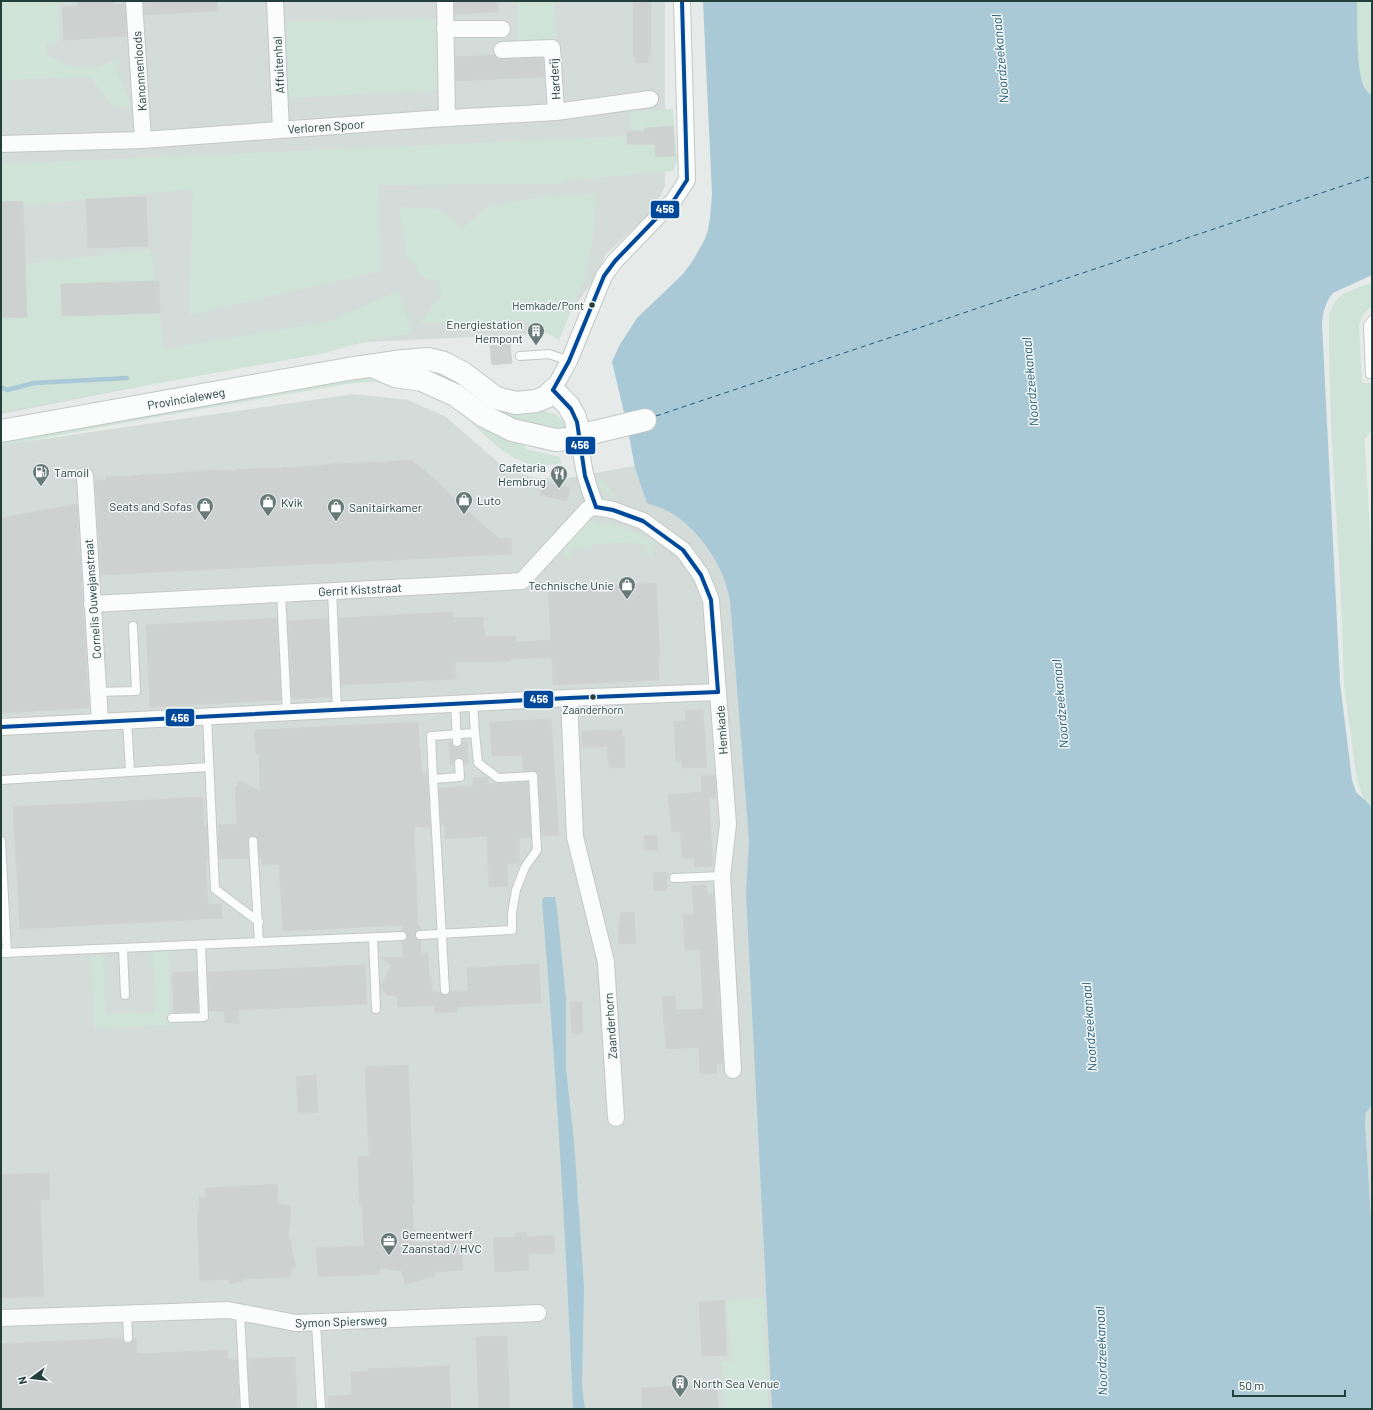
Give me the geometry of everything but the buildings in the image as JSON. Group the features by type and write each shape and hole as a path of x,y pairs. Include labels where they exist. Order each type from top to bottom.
{"main road":[{"name":"Provincialeweg","path":"1,431 403,360 428,359 444,364 463,373 496,398 516,403 536,401 546,397 553,390"},
{"path":"372,366 395,376 422,380 455,395 484,416 512,430 556,440 580,438 645,420"},
{"path":"553,390 568,405 575,417 580,438"}],"street":[{"name":"Kanonnenloods","path":"134,1 143,140"},
{"name":"Affuitenhal","path":"275,1 281,130"},
{"path":"445,1 447,118"},
{"path":"553,390 569,361 604,276 615,261 674,200 687,180 682,1"},
{"path":"445,29 502,28"},
{"name":"Harderij","path":"502,50 552,48 556,112"},
{"name":"Verloren Spoor","path":"1,144 143,140 447,118 556,112 650,99"},
{"path":"580,438 582,464 585,478 596,507"},
{"name":"Cornelis Ouwejanstraat","path":"85,476 100,722"},
{"name":"Gerrit Kiststraat","path":"92,604 522,581 588,509 596,507"},
{"name":"Hemkade","path":"596,507 614,510 643,521 683,550 701,575 711,600 728,824 722,876 733,1070"},
{"path":"1,727 569,698 718,692"},
{"name":"Zaanderhorn","path":"569,698 575,837 606,962 616,1118"},
{"name":"Symon Spiersweg","path":"1,1318 228,1310 296,1324 538,1313"}],"lane":[{"path":"1370,374 1368,325 1372,320"},
{"path":"520,356 549,354 569,361"},
{"path":"332,590 337,710"},
{"path":"281,593 288,712"},
{"path":"98,692 136,690 133,626"},
{"path":"420,935 512,930 512,913 516,890 525,867 537,850 533,776 498,778 478,763 474,703"},
{"path":"455,704 457,738"},
{"path":"207,716 215,889 259,922"},
{"path":"127,720 130,772"},
{"path":"445,990 431,736 457,738 475,733"},
{"path":"433,779 460,777 459,763"},
{"path":"1,780 209,767"},
{"path":"1,841 4,953 402,936"},
{"path":"253,841 259,942"},
{"path":"674,878 722,876"},
{"path":"373,938 376,1009"},
{"path":"172,1018 204,1017 202,945"},
{"path":"123,948 126,995"},
{"path":"127,1313 128,1338"},
{"path":"240,1313 245,1409"},
{"path":"316,1322 321,1409"}],"shaded area":[{"path":"1,1 665,1 665,186 654,209 606,254 593,281 555,333 365,342 1,414"},
{"path":"354,394 408,400 446,417 506,469 535,478 568,478 672,459 758,505 800,1409 1,1409 1,445"},
{"path":"1372,1105 1372,1235 1365,1120 1366,1113"}],"green space":[{"path":"1,1 60,1 60,41 46,43 47,55 73,67 97,67 121,58 116,70 131,105 114,108 90,77 1,80"},
{"path":"517,1 555,1 556,40 518,42"},
{"path":"1357,1 1372,1 1372,95 1363,84 1361,75 1358,49"},
{"path":"439,18 442,90 289,98 286,22"},
{"path":"673,109 677,160 673,171 563,181 563,184 379,185 381,271 189,315 193,189 1,208 1,164 631,136 630,112"},
{"path":"597,193 592,244 586,275 559,340 520,318 513,322 485,328 434,322 419,323 442,295 439,280 428,279 421,275 416,269 417,266 407,258 399,207 439,209 463,228 486,207 536,198"},
{"path":"150,249 164,349 327,322 398,291 413,334 376,338 325,353 1,412 1,267"},
{"path":"1372,282 1372,306 1364,313 1359,324 1362,383 1372,383 1372,429 1365,439 1365,447 1372,565 1372,807 1364,800 1357,780 1344,686 1341,596 1331,429 1329,314 1334,303 1340,296"},
{"path":"423,367 558,416 564,422 567,431 531,428 399,370"},
{"path":"350,377 394,380 417,386 524,444 526,449 560,457 561,463 544,465 529,464 515,458 502,450 467,419 446,403 414,389 379,382 347,384 1,446 1,439"},
{"path":"599,477 617,497 609,495 601,489 596,478"},
{"path":"594,520 598,524 613,524 621,526 656,543 653,548 653,556 649,555 647,545 628,542 571,548 572,559 567,559 561,551 585,525"},
{"path":"168,951 171,1025 94,1028 91,956 103,955 105,1014 155,1012 153,953"},
{"path":"764,1297 768,1409 724,1409 721,1363 732,1361 726,1301"}],"water":[{"name":"Noordzeekanaal","path":"703,1 1357,1 1358,49 1361,75 1363,84 1372,95 1372,275 1333,293 1325,307 1322,323 1340,682 1352,780 1356,792 1372,807 1372,1105 1366,1113 1365,1120 1372,1235 1372,1409 772,1409 746,893 749,840 730,600 719,567 709,550 696,533 673,514 647,503 635,468 627,425 612,362 619,346 637,318 683,274 692,262 704,241 708,230 712,194"},
{"path":"544,897 555,897 566,999 566,1069 574,1141 584,1287 582,1387 585,1409 573,1409 560,1155 542,901"}],"waterway":[{"path":"1,387 7,390 34,383 127,378"}],"ferry route":[{"path":"656,416 1372,176"}],"transit line":[{"name":"456","path":"553,390 569,361 604,276 615,261 674,200 687,180 682,1"},
{"name":"456","path":"553,390 571,409 577,422 585,476 596,507"},
{"name":"456","path":"596,507 613,510 643,521 683,550 701,575 711,600 718,692"},
{"name":"456","path":"1,727 569,698 718,692"}],"place":[{"name":"Hemkade/Pont","path":"592,305"},
{"name":"Energiestation Hempont","path":"536,346"},
{"name":"Tamoil","path":"41,487"},
{"name":"Cafetaria Hembrug","path":"559,489"},
{"name":"Luto","path":"464,515"},
{"name":"Kvik","path":"268,517"},
{"name":"Seats and Sofas","path":"205,521"},
{"name":"Sanitairkamer","path":"336,522"},
{"name":"Technische Unie","path":"627,600"},
{"name":"Zaanderhorn","path":"593,697"},
{"name":"Gemeentwerf Zaanstad / HVC","path":"389,1256"},
{"name":"North Sea Venue","path":"680,1398"}]}
